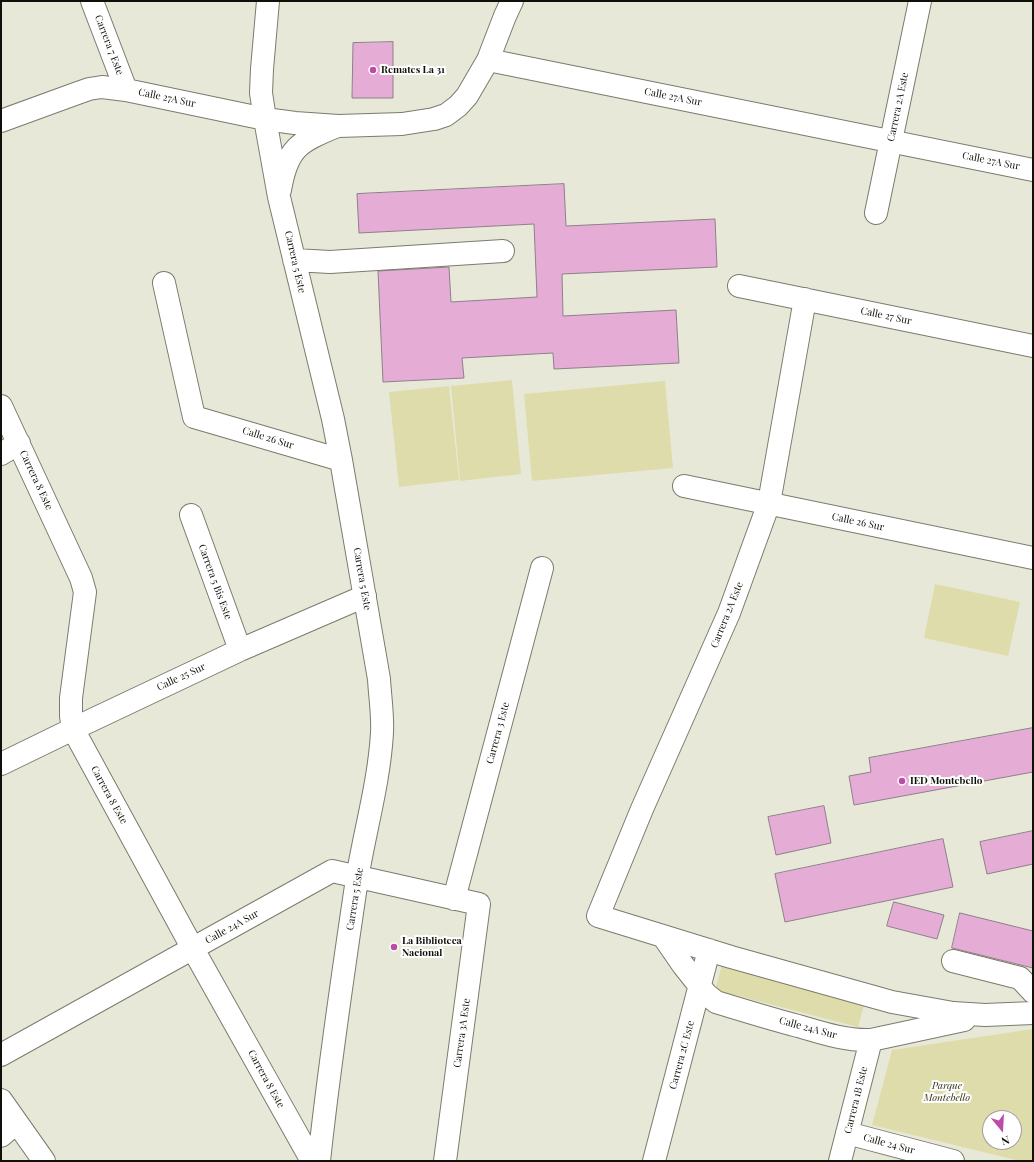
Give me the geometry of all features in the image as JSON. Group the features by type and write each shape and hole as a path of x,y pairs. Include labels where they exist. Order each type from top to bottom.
{"street":[{"name":"Carrera 7 Este","path":"92,1 126,90"},
{"name":"Carrera 5 Este","path":"268,1 261,94 264,119 279,197 333,419 341,460 379,679 382,732 380,758 358,877 324,1112 319,1161"},
{"path":"488,60 512,1"},
{"name":"Carrera 2A Este","path":"876,213 920,1"},
{"name":"Calle 27A Sur","path":"1,121 89,89 102,87 126,90 264,119 295,123 338,126 402,124 434,119 446,115 458,106 466,96 488,60 1033,170"},
{"name":"Calle 27A Sur","path":"279,197 282,176 287,162 295,149 307,140 338,126"},
{"path":"294,260 330,262 503,252"},
{"name":"Calle 26 Sur","path":"164,283 194,416 341,460"},
{"name":"Calle 27 Sur","path":"739,286 1033,346"},
{"name":"Carrera 2A Este","path":"598,916 642,809 729,613 770,503 805,299"},
{"name":"Carrera 8 Este","path":"1,406 10,449 81,578 85,592 71,698 73,728 193,948 312,1161"},
{"name":"Calle 26 Sur","path":"684,486 1033,558"},
{"name":"Carrera 5 Bis Este","path":"191,516 240,650"},
{"name":"Carrera 3 Este","path":"454,899 542,568"},
{"name":"Calle 25 Sur","path":"1,764 73,728 240,650 365,596"},
{"name":"Calle 24A Sur","path":"1,1055 332,871 479,904"},
{"name":"Carrera 3A Este","path":"445,1161 479,904"},
{"name":"Calle 24A Sur","path":"598,916 709,950 892,1002 938,1011 985,1015 1033,1013"},
{"name":"Calle 24A Sur","path":"663,936 683,965 706,994 716,1002 848,1039 871,1040 985,1015"},
{"name":"Carrera 2C Este","path":"654,1161 709,950"},
{"path":"953,962 1020,978 1033,992"},
{"name":"Carrera 1B Este","path":"840,1161 871,1040"},
{"path":"1,1100 9,1129 44,1161"},
{"name":"Calle 24 Sur","path":"847,1133 953,1161"}],"green space":[{"path":"512,380 521,474 460,481 451,386"},
{"path":"665,381 673,468 532,481 524,394"},
{"path":"449,386 459,480 399,487 389,392"},
{"path":"935,584 1020,602 1008,656 924,638"},
{"path":"722,965 865,1002 858,1027 715,990"},
{"name":"Parque Montebello","path":"1033,1029 1032,1161 1020,1161 872,1125 892,1050"}],"building":[{"name":"Remates La 31","path":"393,42 393,98 352,98 353,43"},
{"path":"564,184 566,226 715,219 717,267 562,274 563,316 676,310 679,363 554,369 553,353 462,358 464,378 383,382 378,271 449,267 451,302 537,297 534,224 359,233 357,194"},
{"path":"1033,728 1033,772 854,805 849,776 871,772 869,758"},
{"path":"824,806 831,843 776,855 768,817"},
{"path":"1033,831 1033,864 987,874 980,842"},
{"path":"943,839 953,887 785,922 775,874"},
{"path":"894,902 944,915 937,939 887,926"},
{"path":"960,913 1033,931 1033,968 952,948"}],"place":[{"name":"Remates La 31","path":"373,70"},
{"name":"IED Montebello","path":"902,781"},
{"name":"La Biblioteca Nacional","path":"394,947"}]}
